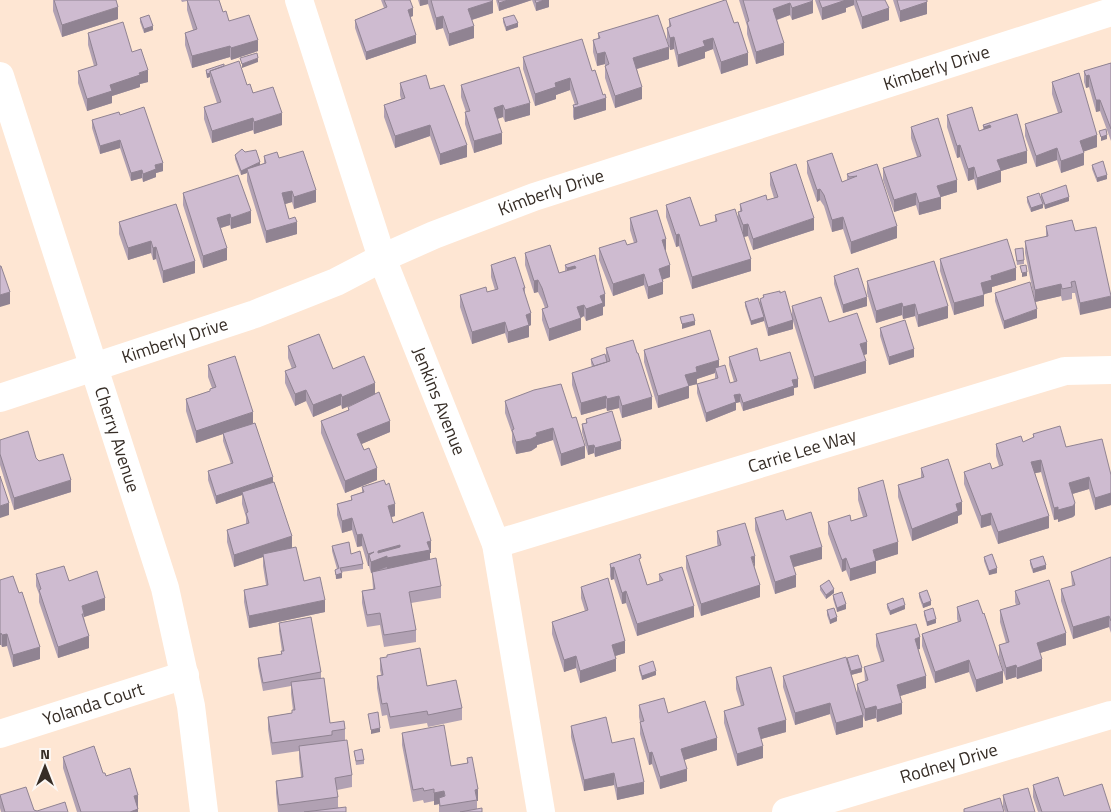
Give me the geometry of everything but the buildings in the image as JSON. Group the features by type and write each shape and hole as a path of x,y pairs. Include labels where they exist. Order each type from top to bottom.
{"street":[{"name":"Jenkins Avenue","path":"299,0 382,258 496,544 541,812"},
{"name":"Kimberly Drive","path":"0,398 255,314 336,282 382,258 534,197 1111,12"},
{"name":"Cherry Avenue","path":"0,76 165,588 185,675 204,812"},
{"name":"Carrie Lee Way","path":"496,544 1065,371 1111,370"},
{"name":"Yolanda Court","path":"0,734 185,675"},
{"name":"Rodney Drive","path":"786,812 1111,715"}]}
